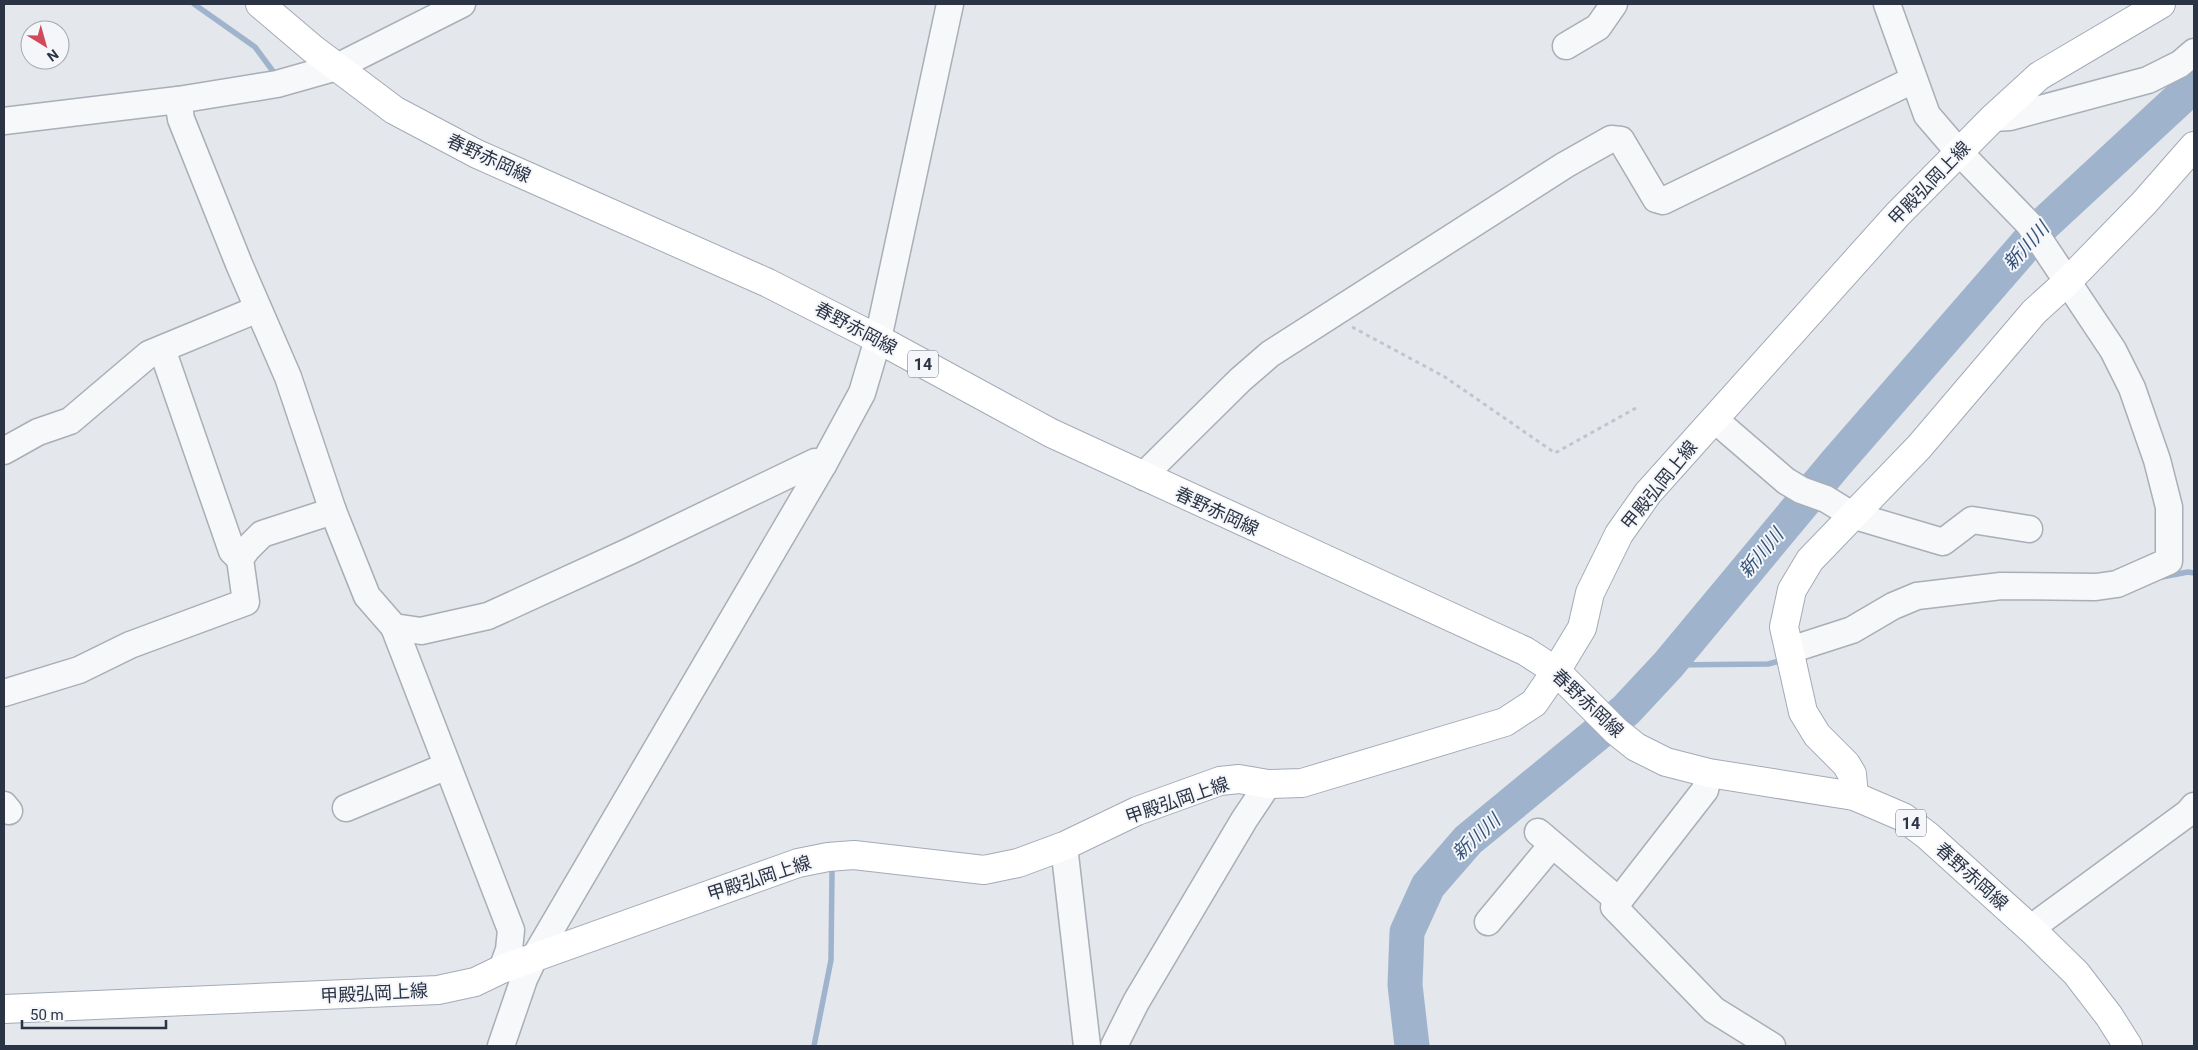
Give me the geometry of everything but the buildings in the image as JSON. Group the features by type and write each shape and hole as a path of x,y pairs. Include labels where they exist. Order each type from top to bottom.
{"main road":[{"name":"春野赤岡線","path":"260,4 337,67 394,110 477,154 768,282 1051,433 1525,651 1556,670 1616,731 1636,747 1666,762 1709,773 1854,796 1909,822 2032,930 2076,973 2109,1016 2128,1046"},
{"name":"甲殿弘岡上線","path":"4,1009 438,990 475,982 502,969 798,863 828,857 854,855 984,870 1018,863 1064,846 1137,811 1220,781 1239,779 1268,784 1302,783 1505,722 1534,702 1556,670 1582,628 1590,593 1619,534 1648,493 1897,215 1958,151 2039,76 2161,4"},
{"path":"1854,796 1852,774 1846,764 1817,735 1803,712 1784,627 1792,590 1810,560 1919,447 2034,312 2067,282 2144,203 2194,146"}],"street":[{"path":"4,122 178,100 277,84 337,67 462,4"},
{"path":"501,1046 524,979 534,958 823,465 862,393 878,339 950,4"},
{"path":"1566,46 1598,27 1614,4"},
{"path":"1792,657 1852,630 1893,606 1917,596 2001,586 2096,587 2117,584 2169,561 2168,507 2157,460 2132,388 2113,350 2029,224 1958,151 1927,115 1887,4"},
{"path":"1993,118 2010,117 2148,80 2180,64 2194,52"},
{"path":"1144,477 1240,380 1270,354 1565,165 1611,139 1621,140 1656,199 1663,201 1913,80"},
{"path":"178,100 182,119 258,309 288,377 333,511 367,596 394,627 511,930 508,950 502,969"},
{"path":"4,451 38,432 70,421 149,354 258,309"},
{"path":"4,693 79,670 130,645 246,602 240,559 232,551 162,349"},
{"path":"1714,419 1786,481 1801,490 1826,499 1852,515 1943,542 1972,520 2029,529"},
{"path":"394,627 421,631 488,616 630,552 815,462 823,465"},
{"path":"240,559 262,534 333,511"},
{"path":"346,808 448,766"},
{"path":"1709,773 1705,790 1614,908 1714,1010 1772,1046"},
{"path":"1114,1046 1140,994 1244,820 1268,784"},
{"path":"2032,930 2042,920 2188,813 2194,806"},
{"path":"1488,922 1545,838 1619,901"},
{"path":"1064,846 1088,1046"}],"path":[{"path":"1332,316 1445,377 1555,453 1636,408"}],"waterway":[{"path":"194,4 255,47 275,74"},
{"name":"新川川","path":"1412,1046 1405,985 1407,932 1428,886 1468,840 1626,710 1668,665 1836,463 2043,225 2194,85"},
{"path":"2162,577 2188,572 2194,573"},
{"path":"1668,665 1768,664 1783,660"},
{"path":"814,1046 831,960 832,872"}]}
